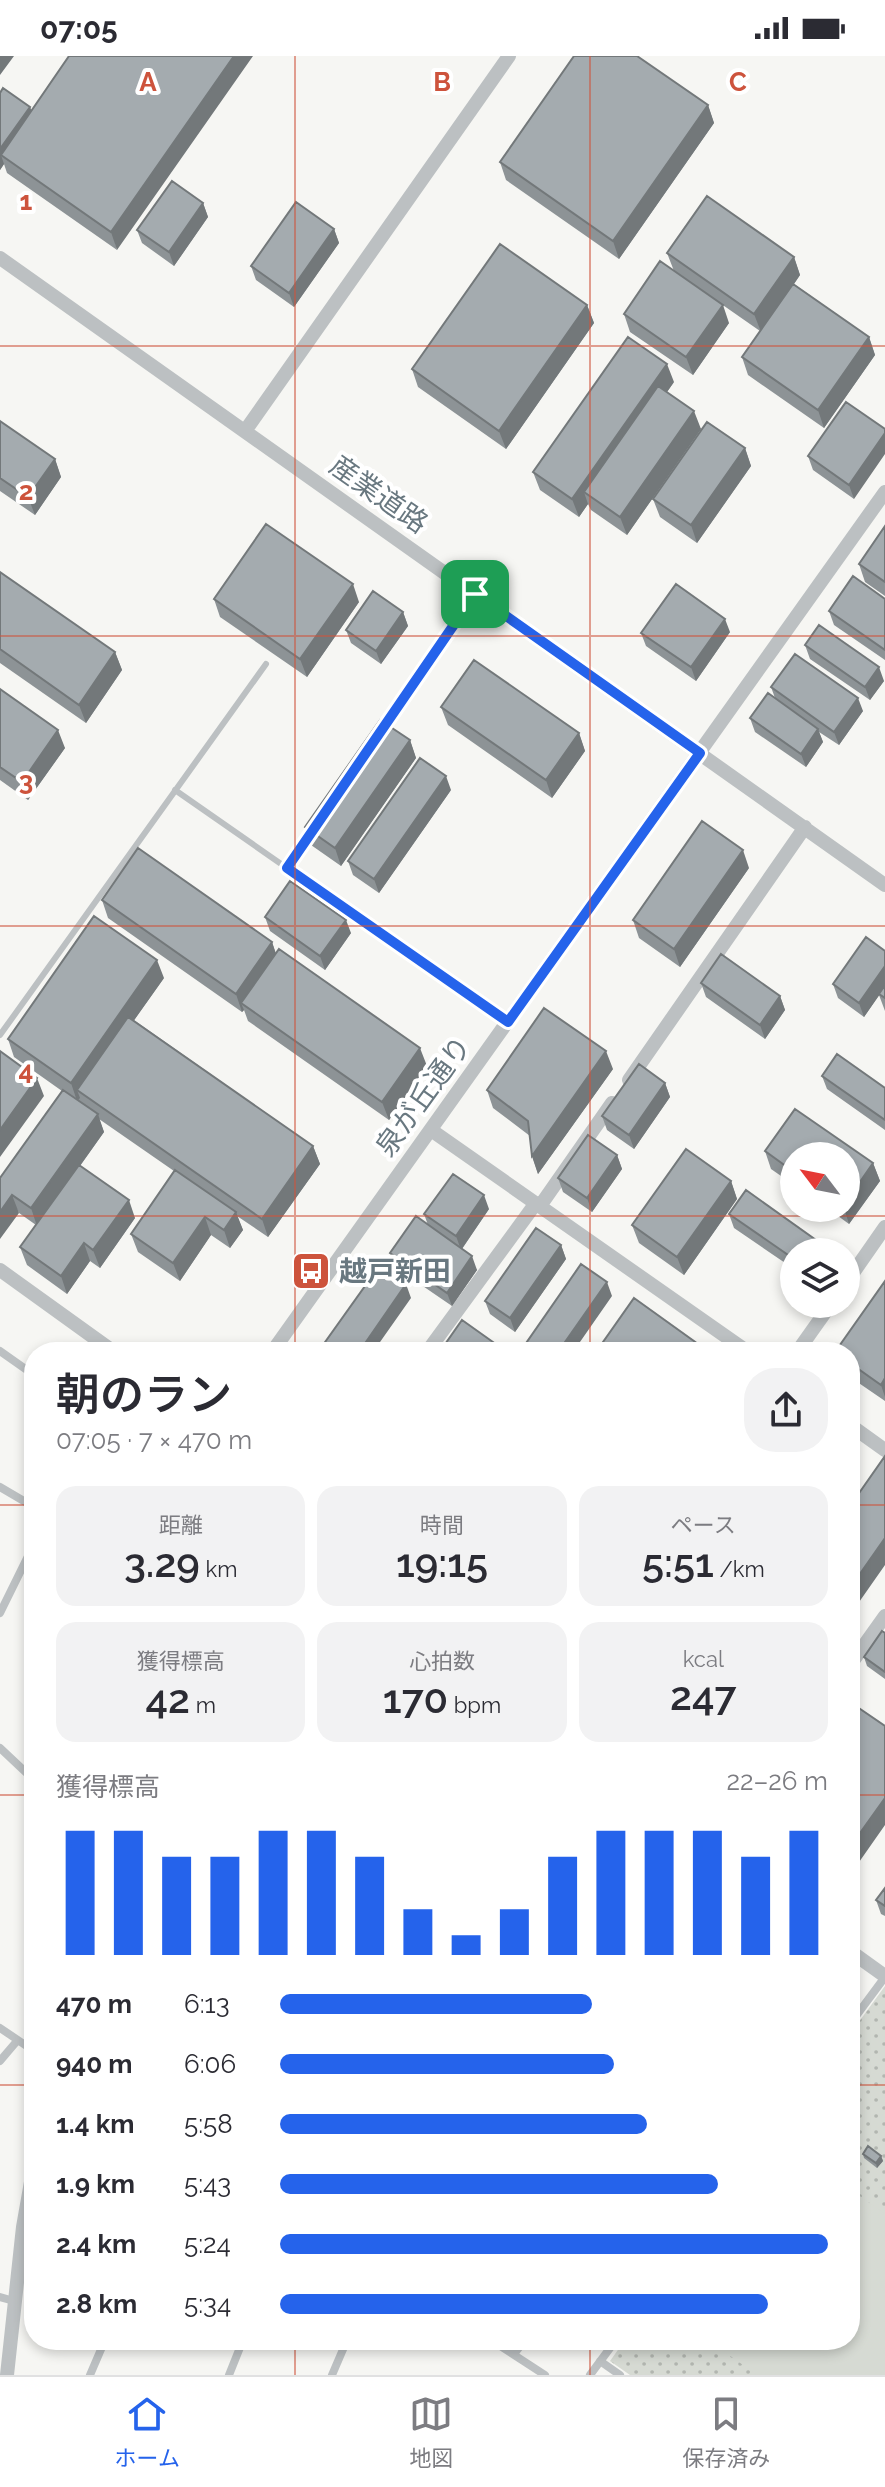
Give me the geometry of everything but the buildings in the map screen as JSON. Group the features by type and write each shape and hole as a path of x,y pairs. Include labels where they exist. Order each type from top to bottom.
{"street":[{"path":"245,431 509,56"},
{"name":"産業道路","path":"0,258 885,885"},
{"name":"泉が丘通り","path":"279,1342 885,492"},
{"path":"435,1342 538,1205 805,827"},
{"path":"431,1130 734,1342"},
{"path":"860,1263 885,1227"},
{"path":"0,1270 100,1342"},
{"path":"804,1342 821,1318"},
{"path":"1,1355 24,1369"},
{"path":"860,1432 885,1450"},
{"path":"0,1487 24,1501"},
{"path":"0,1613 24,1564"},
{"path":"860,1651 885,1616"},
{"path":"0,1748 24,1771"},
{"path":"860,1958 885,1976 860,2010"},
{"path":"0,2028 24,2045"},
{"path":"0,2061 17,2041"},
{"path":"7,2375 7,2299 24,2221"},
{"path":"90,2375 101,2350"},
{"path":"229,2375 239,2350"},
{"path":"332,2375 343,2350"},
{"path":"507,2350 545,2375"},
{"path":"514,2354 517,2350"},
{"path":"590,2375 608,2350"},
{"path":"600,2361 620,2375"}],"lane":[{"path":"377,737 475,594"},
{"path":"0,1035 266,664"},
{"path":"175,790 508,1022"},
{"path":"287,868 314,829"}],"shaded area":[{"path":"885,1986 885,2375 630,2375 610,2361 618,2350 860,2350 860,2020"},
{"path":"860,2196 885,2214 885,2375 757,2375 722,2350 860,2350"}],"place":[{"name":"越戸新田","path":"311,1271"}],"route":[{"path":"475,594 700,753 508,1022 287,868 475,594"}]}
